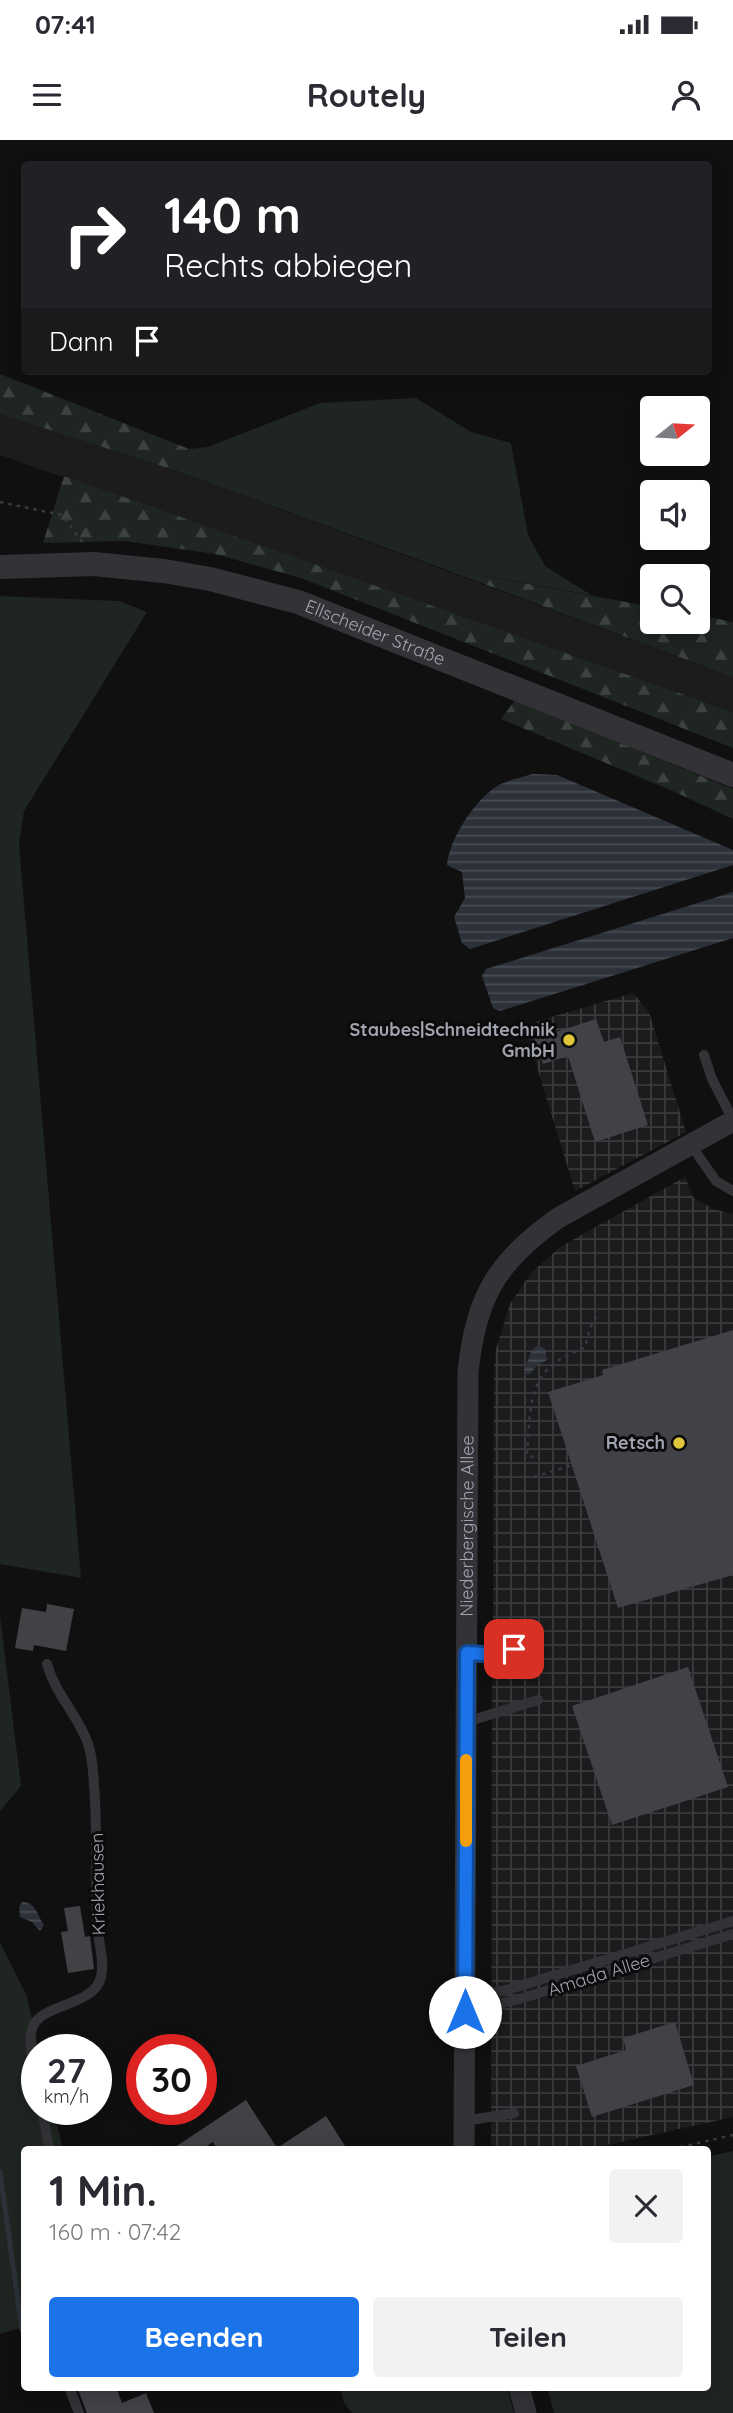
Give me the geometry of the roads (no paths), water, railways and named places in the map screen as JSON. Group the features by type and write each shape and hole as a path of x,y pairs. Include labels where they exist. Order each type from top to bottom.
{"street":[{"name":"Ellscheider Straße","path":"0,567 94,564 210,579 298,602 733,775"},
{"name":"Niederbergische Allee","path":"464,2146 468,1371 478,1316 487,1293 508,1261 534,1236 558,1218 733,1121"},
{"path":"520,2391 526,2413"}],"lane":[{"path":"704,1055 712,1079 733,1121"},
{"path":"691,1145 716,1181 733,1191"},
{"path":"467,1653 484,1654 514,1649"},
{"name":"Kriekhausen","path":"32,2034 32,2027 40,2017 89,1994 100,1982 102,1969 97,1926 96,1805 89,1748 86,1737 59,1695 47,1664"},
{"path":"466,1722 538,1700"},
{"name":"Amada Allee","path":"465,2002 483,1994 503,1991 733,1921"},
{"name":"Amada Allee","path":"465,2002 523,1998 733,1934"},
{"path":"464,2122 514,2113"},
{"path":"45,2125 48,2146"},
{"path":"71,2391 79,2413"}],"waterway":[{"path":"0,2172 21,2323"}],"place":[{"name":"Staubes|Schneidtechnik GmbH","path":"569,1040"},
{"name":"Retsch","path":"679,1443"}]}
